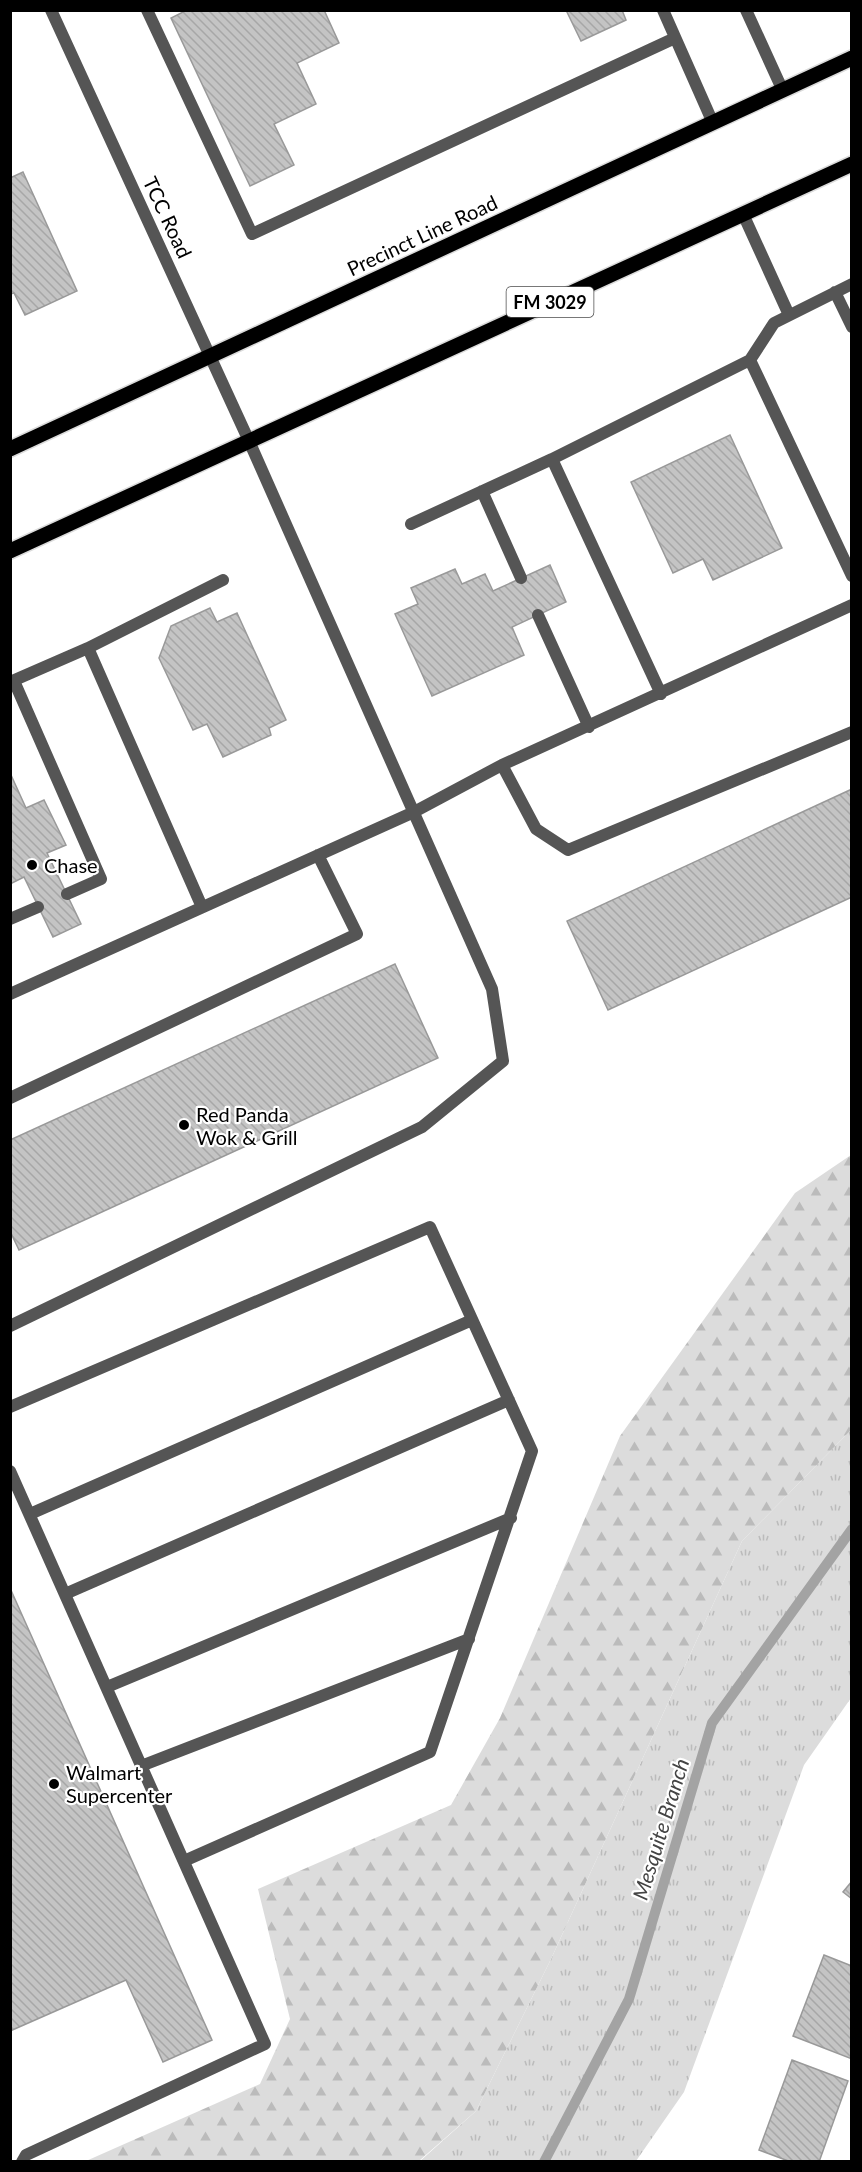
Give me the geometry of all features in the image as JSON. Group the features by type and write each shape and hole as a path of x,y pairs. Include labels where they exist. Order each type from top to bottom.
{"main road":[{"name":"Precinct Line Road","path":"10,449 852,58"},
{"name":"FM 3029","path":"10,550 852,164"}],"street":[{"name":"TCC Road","path":"10,1326 422,1127 503,1061 492,989 211,356 51,10"},
{"path":"147,10 252,234 675,38"},
{"path":"663,10 713,123"},
{"path":"746,10 783,91"},
{"path":"743,214 789,315"},
{"path":"411,524 552,459 750,360 774,323 852,284"},
{"path":"835,292 852,327"},
{"path":"750,360 852,576"},
{"path":"552,459 661,694"},
{"path":"482,491 521,578"},
{"path":"67,894 101,879 12,682 88,648 223,580"},
{"path":"10,994 414,812 502,765 852,605"},
{"path":"538,615 589,727"},
{"path":"88,648 202,907"},
{"path":"502,765 536,829 568,850 852,732"},
{"path":"10,1098 357,934 318,855"},
{"path":"10,919 38,907"},
{"path":"10,1407 430,1227 532,1451 430,1752 184,1861"},
{"path":"30,1514 472,1320"},
{"path":"65,1594 509,1400"},
{"path":"10,1471 265,2044 26,2155 22,2162"},
{"path":"107,1687 511,1518"},
{"path":"141,1766 469,1639"}],"green space":[{"path":"851,1155 851,1430 742,1541 551,1959 476,2111 419,2161 86,2161 260,2084 290,2019 258,1889 451,1805 500,1718 620,1436 795,1193"},
{"path":"851,1430 851,1698 804,1765 684,2092 636,2161 419,2162 476,2111 551,1959 742,1541"}],"building":[{"path":"187,10 324,10 339,43 297,63 316,104 274,124 294,165 250,186 171,18"},
{"path":"566,10 622,10 626,20 581,41"},
{"path":"23,172 77,291 25,315 14,293 10,294 10,178"},
{"path":"730,435 782,548 713,580 703,559 673,573 631,482"},
{"path":"550,565 566,602 512,627 524,655 432,696 395,614 418,604 411,588 455,569 462,584 485,574 493,591"},
{"path":"210,608 217,622 237,613 286,720 269,728 271,735 223,757 207,724 193,730 159,658 171,626"},
{"name":"Chase","path":"11,775 26,808 44,800 66,845 47,853 81,924 53,937 24,877 10,884"},
{"path":"852,789 852,897 608,1010 567,921"},
{"path":"395,964 438,1058 19,1250 10,1231 10,1140"},
{"name":"Walmart Supercenter","path":"10,1588 212,2040 163,2062 126,1980 10,2031"},
{"path":"852,1881 852,1899 843,1892"},
{"path":"824,1955 852,1966 852,2059 793,2036"},
{"path":"792,2060 848,2081 819,2162 791,2162 759,2150"}],"waterway":[{"name":"Mesquite Branch","path":"544,2162 629,1999 712,1723 852,1529"}],"place":[{"name":"Chase","path":"32,865"},
{"name":"Red Panda Wok & Grill","path":"184,1125"},
{"name":"Walmart Supercenter","path":"54,1784"}]}
